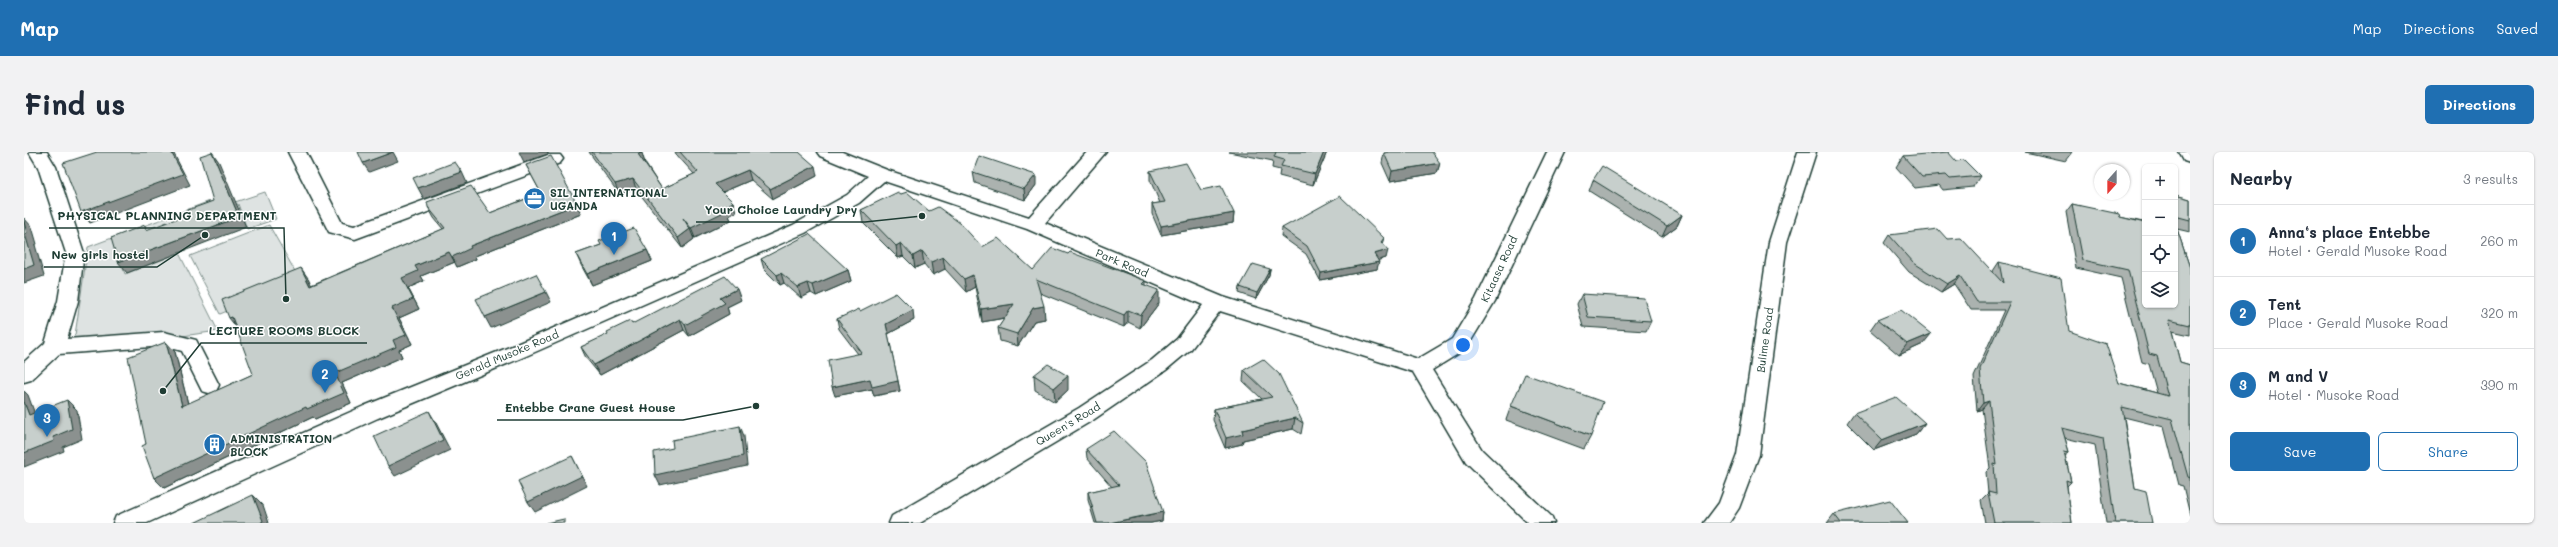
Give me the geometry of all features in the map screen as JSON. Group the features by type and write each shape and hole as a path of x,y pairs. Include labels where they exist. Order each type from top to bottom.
{"street":[{"path":"24,374 54,347 68,301 75,253 47,167 38,152"},
{"path":"297,152 336,228 355,233 554,159"},
{"name":"Park Road","path":"826,152 881,174 1033,226 1216,302 1420,367"},
{"path":"1033,226 1097,152"},
{"name":"Kitaasa Road","path":"1420,367 1459,344 1485,301 1556,152"},
{"name":"Bulime Road","path":"1714,523 1728,508 1748,454 1778,242 1807,152"},
{"path":"2188,152 2190,157"},
{"name":"Gerald Musoke Road","path":"124,523 370,412 519,351 799,229 853,199 881,174"},
{"name":"Queen's Road","path":"900,523 1086,414 1159,365 1184,344 1216,302"},
{"path":"54,347 164,339 189,345 209,385"},
{"path":"1420,367 1474,456 1543,523"}],"shaded area":[{"path":"265,192 276,219 247,229 238,204 116,248 125,274 179,253 218,331 168,338 66,345 75,335 88,247 210,201 214,209"},
{"path":"269,225 296,273 288,286 220,314 190,256"}],"building":[{"path":"97,152 171,152 183,174 81,212 63,163"},
{"path":"212,152 239,217 118,262 111,238 145,225 146,230 181,217 180,213 213,201 200,156"},
{"path":"358,152 393,152 363,163"},
{"path":"592,152 641,152 642,153 638,154 662,189 698,172 680,152 799,152 815,166 770,189 748,170 715,184 733,202 724,207 728,210 691,228 683,218 690,229 678,238 633,179 615,184"},
{"path":"1276,152 1324,152 1315,174 1281,166 1284,160 1274,157"},
{"path":"1432,152 1440,163 1392,171 1384,153"},
{"path":"1948,152 1956,161 1964,160 1980,176 1950,179 1946,175 1922,177 1903,156"},
{"path":"551,156 577,204 470,246 471,248 452,257 449,252 415,266 418,271 402,278 413,299 392,308 406,335 393,340 396,347 335,373 344,393 307,409 306,407 154,478 142,446 146,444 128,357 166,342 182,406 253,374 232,317 229,318 222,300 301,268 310,286 445,228 428,207 427,202 471,186 490,213 541,193 526,165"},
{"path":"979,156 1036,175 1024,189 973,172"},
{"path":"455,162 462,172 418,188 413,178"},
{"path":"1186,163 1201,190 1221,186 1234,213 1161,226 1152,204 1165,202 1150,171"},
{"path":"1602,166 1682,215 1667,226 1593,180"},
{"path":"898,192 901,194 907,192 929,211 938,207 960,223 982,247 998,238 1033,270 1052,248 1068,254 1070,252 1146,281 1143,284 1159,290 1141,315 1128,310 1124,315 1036,279 1044,306 1033,308 1017,334 998,328 1014,304 981,309 973,275 964,279 943,257 931,262 922,251 913,256 901,243 896,246 861,210"},
{"path":"1340,196 1384,238 1381,242 1388,250 1374,254 1379,262 1321,273 1307,246 1282,228"},
{"path":"2178,196 2190,199 2190,220 2178,217"},
{"path":"2072,204 2119,214 2120,217 2142,222 2142,308 2178,308 2178,232 2190,268 2190,325 2169,320 2180,362 2190,365 2190,478 2188,477 2172,419 2122,407 2135,488 2146,491 2152,523 2115,523 2103,438 2062,428 2069,452 2064,451 2071,482 2066,480 2072,523 1994,523 1988,492 1996,494 1994,464 1997,465 1989,401 1983,403 1980,369 2010,302 1977,302 1960,276 1947,284 1914,263 1889,235 1938,229 1947,239 1961,238 2003,283 1999,262 2061,278 2069,331 2106,344 2119,383 2168,396 2157,356 2149,354 2128,270 2083,260"},
{"path":"24,222 27,233 25,234 34,265 24,269"},
{"path":"634,228 647,250 587,274 576,254 601,245 599,241"},
{"path":"809,234 848,270 813,285 808,283 798,287 781,273 777,275 761,259"},
{"path":"1253,264 1270,269 1257,293 1240,287"},
{"path":"536,274 546,292 485,317 476,299"},
{"path":"725,276 737,289 720,298 725,303 685,325 680,319 594,365 581,347 608,334 607,332 630,321 632,324"},
{"path":"896,293 913,310 886,324 898,381 872,387 870,379 832,387 828,360 862,353 837,319 859,309 860,311"},
{"path":"1582,294 1644,298 1651,321 1588,317"},
{"path":"1901,310 1931,334 1907,344 1877,320"},
{"path":"1263,359 1279,374 1303,423 1295,418 1242,430 1243,434 1226,438 1214,409 1272,397 1244,370"},
{"path":"1048,364 1068,376 1054,388 1034,375"},
{"path":"1525,374 1603,402 1591,436 1511,406"},
{"path":"1896,397 1925,423 1882,440 1854,413"},
{"path":"67,400 72,429 53,437 54,441 24,453 24,402 29,415"},
{"path":"429,411 443,440 388,466 374,436"},
{"path":"740,426 743,456 655,475 654,452 673,448 672,440"},
{"path":"1114,431 1146,462 1163,512 1109,523 1097,523 1088,492 1119,485 1086,449"},
{"path":"572,456 582,476 528,502 518,481"},
{"path":"253,495 263,521 260,523 194,523"},
{"path":"1890,500 1908,523 1841,523 1834,514"},
{"path":"564,519 564,523 546,523"}],"place":[{"name":"SIL INTERNATIONAL UGANDA","path":"534,199"},
{"name":"Your Choice Laundry Dry","path":"922,216"},
{"name":"New girls hostel","path":"205,235"},
{"name":"Anna‘s place Entebbe","path":"614,255"},
{"name":"PHYSICAL PLANNING DEPARTMENT","path":"286,299"},
{"name":"LECTURE ROOMS BLOCK","path":"163,391"},
{"name":"Tent","path":"325,393"},
{"name":"Entebbe Crane Guest House","path":"756,406"},
{"name":"M and V","path":"47,437"},
{"name":"ADMINISTRATION BLOCK","path":"214,445"}]}
